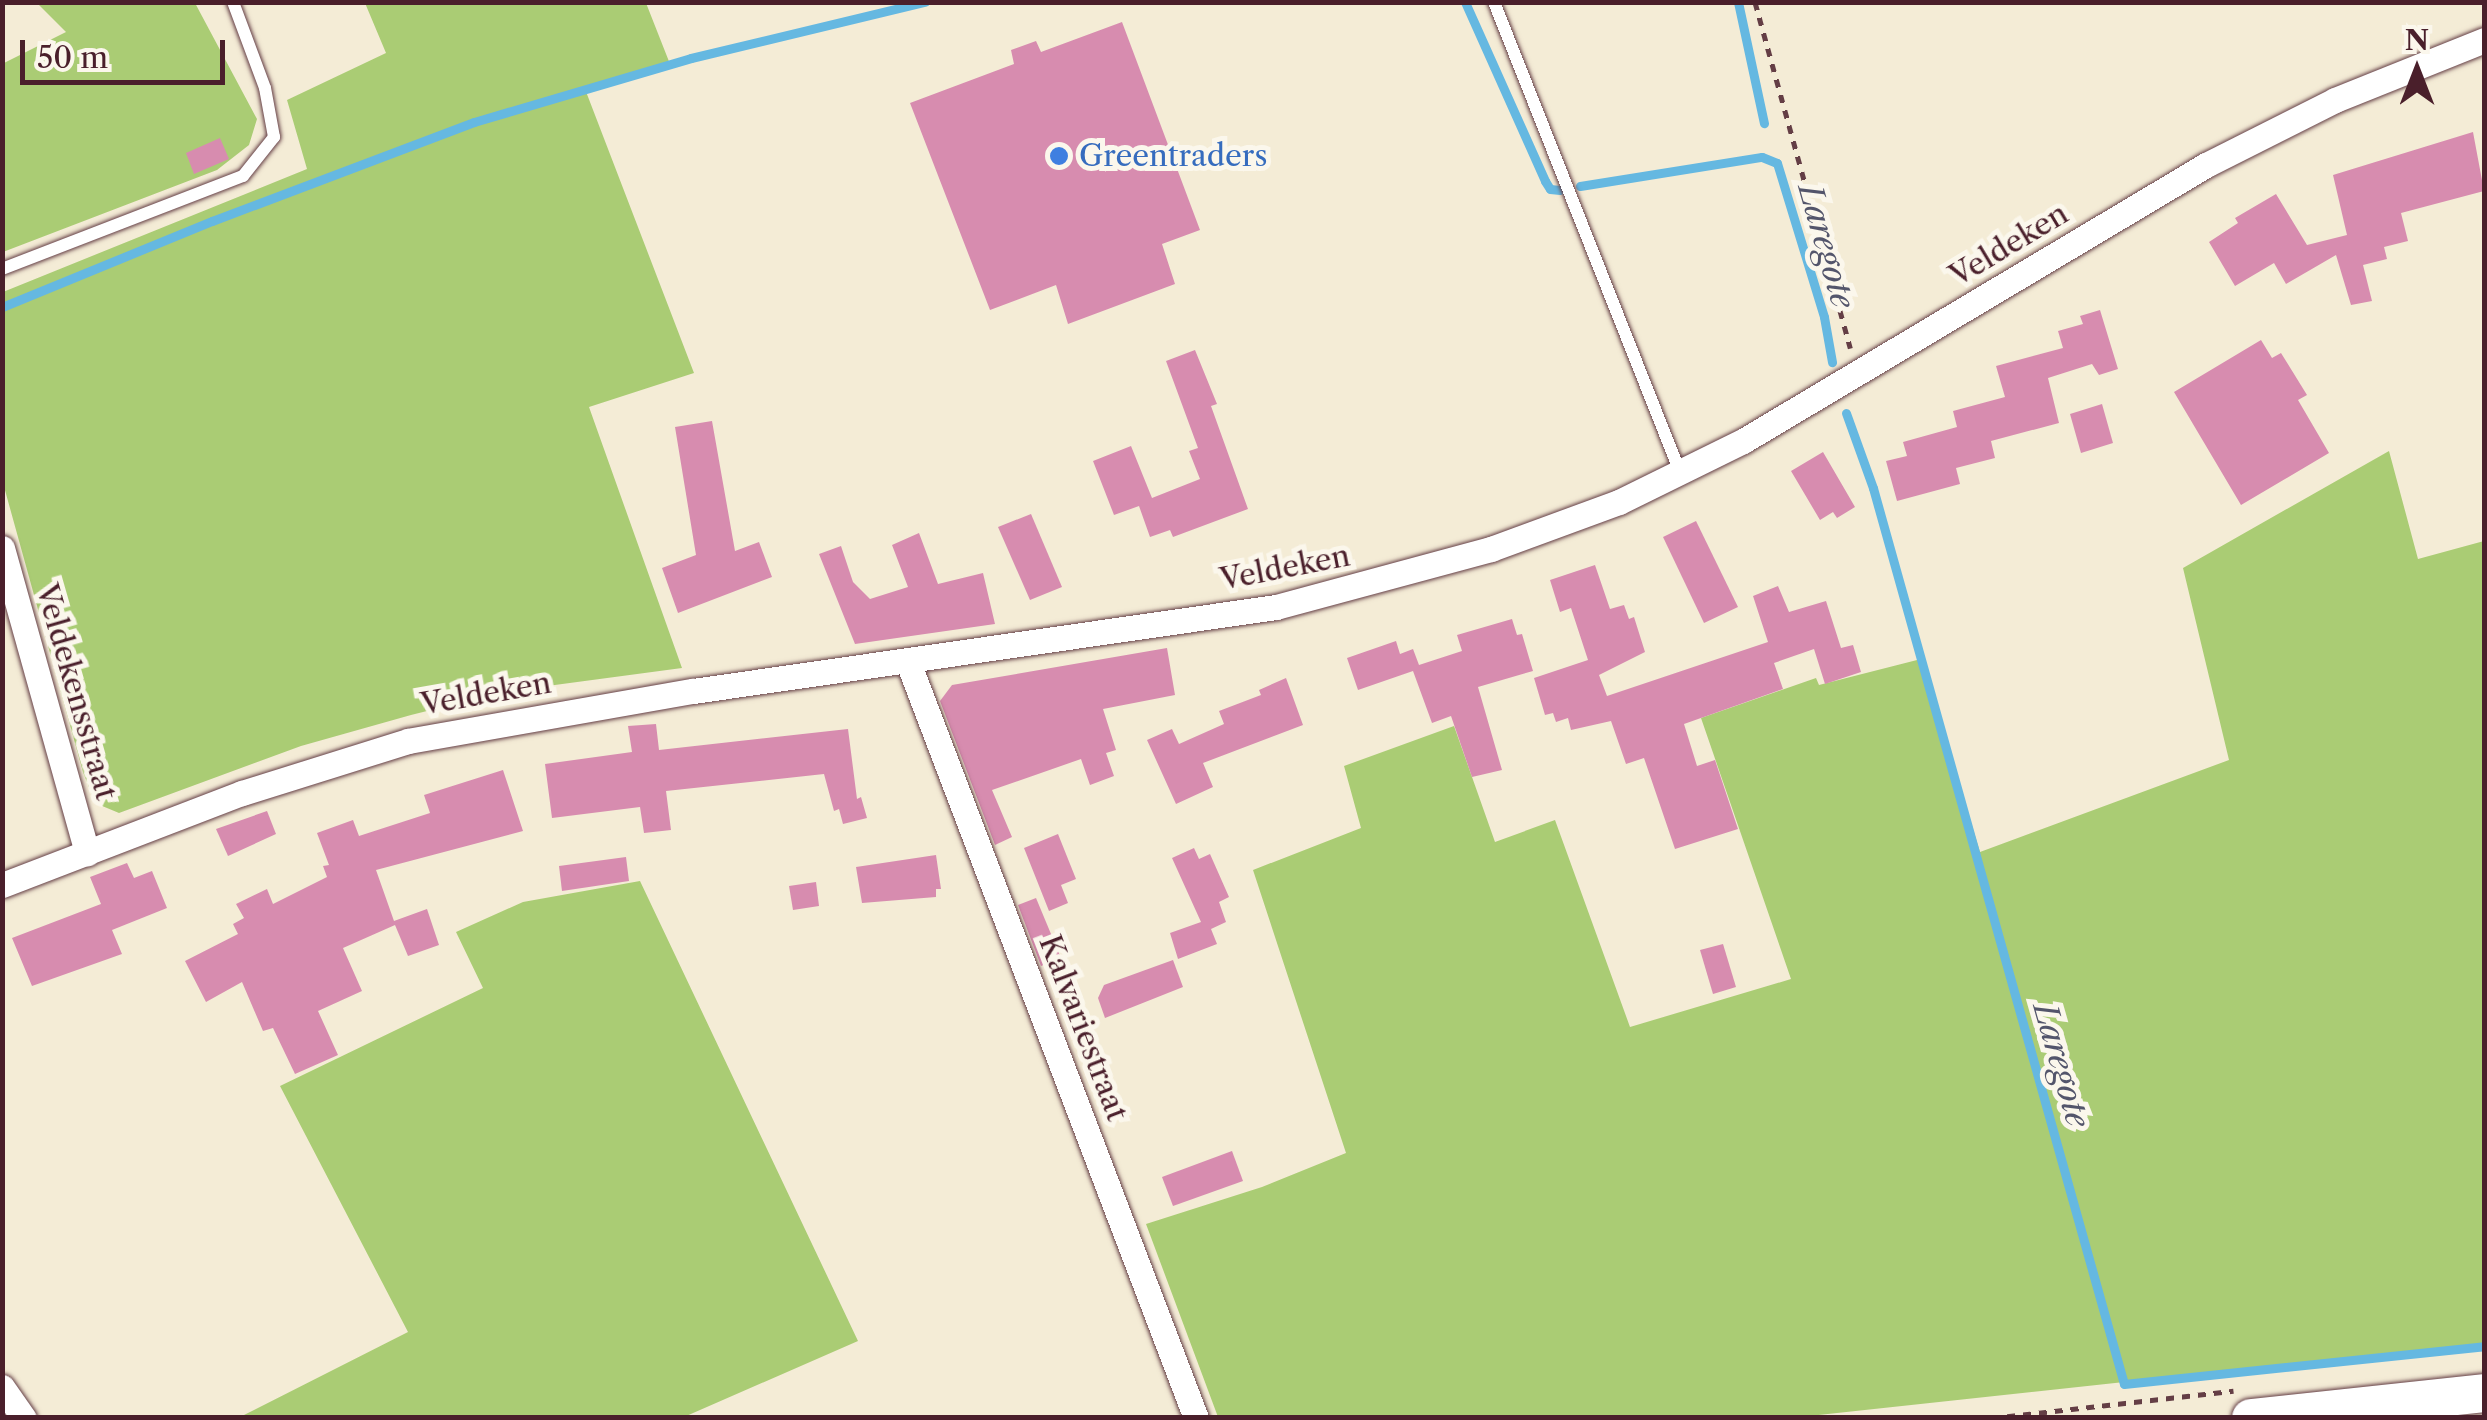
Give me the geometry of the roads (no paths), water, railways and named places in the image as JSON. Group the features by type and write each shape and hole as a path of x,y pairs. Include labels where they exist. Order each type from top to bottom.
{"main road":[{"path":"2251,1418 2484,1393"}],"street":[{"name":"Veldeken","path":"2,885 242,793 408,741 693,691 1276,607 1370,585 1491,549 1619,502 1680,472 1858,375 2206,165 2335,100 2484,40"},
{"name":"Veldekensstraat","path":"2,548 88,853"},
{"name":"Kalvariestraat","path":"908,662 1196,1418"},
{"path":"2,1387 24,1418"}],"lane":[{"path":"2,269 243,176 274,136 265,88 233,2"},
{"path":"1494,2 1680,472"}],"waterway":[{"path":"2,307 212,221 474,122 691,58 925,2"},
{"name":"Laregote","path":"1465,2 1545,181 1550,189 1560,190"},
{"path":"1738,2 1764,123"},
{"name":"Laregote","path":"1580,186 1762,157 1777,163 1824,317 1832,362"},
{"name":"Laregote","path":"1846,413 1873,488 2124,1384 2484,1346"}],"place":[{"name":"Greentraders","path":"1059,156"}]}
